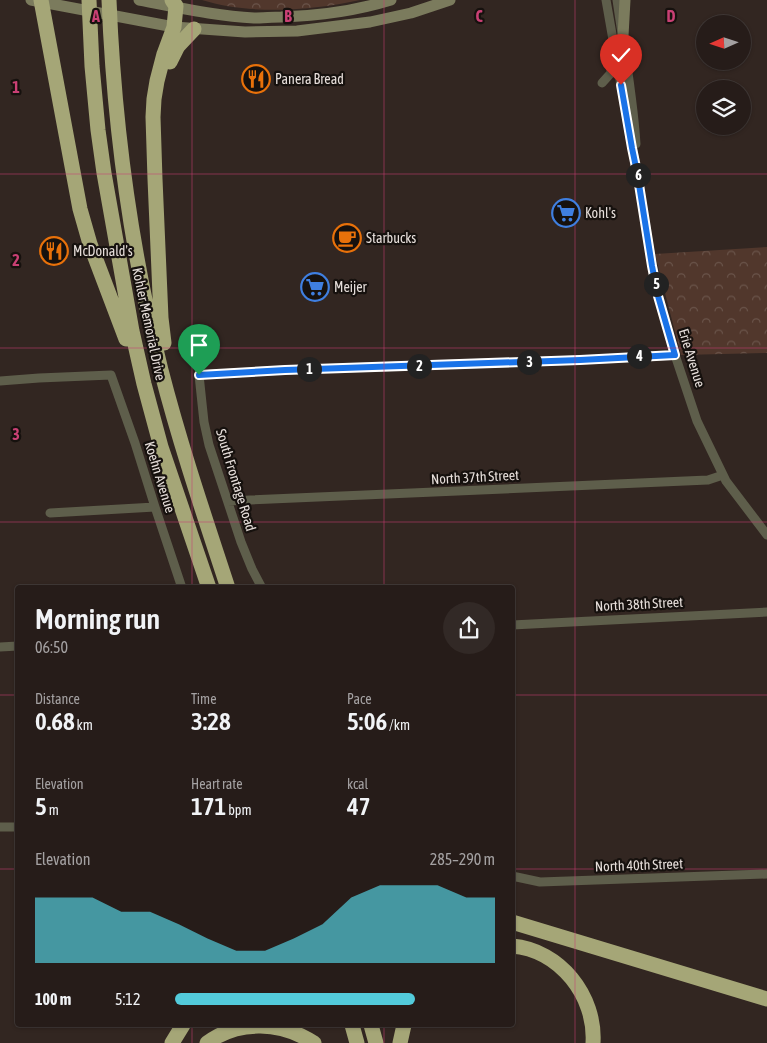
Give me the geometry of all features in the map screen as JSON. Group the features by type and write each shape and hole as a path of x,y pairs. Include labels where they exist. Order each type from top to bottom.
{"highway":[{"name":"Kohler Memorial Drive","path":"88,0 98,130 132,332 161,447 208,585"},
{"name":"Kohler Memorial Drive","path":"109,0 116,109 126,190 150,321 182,448 227,585"},
{"path":"38,1 80,209 90,244 144,384"},
{"path":"174,3 174,27 160,66 155,91 153,129 162,334 182,448"},
{"path":"155,179 163,80 178,46 194,29"},
{"path":"515,923 767,999"},
{"path":"515,947 536,952 552,960 565,970 578,985 590,1012 593,1043"},
{"path":"172,1043 182,1027"},
{"path":"207,1043 229,1032 251,1027"},
{"path":"270,1027 288,1030 314,1043"},
{"path":"353,1027 358,1043"},
{"path":"371,1027 376,1043"},
{"path":"400,1043 404,1027"}],"main road":[{"path":"139,0 174,3 196,11 254,18 334,13 391,0"},
{"path":"38,1 174,27 244,32 297,31 389,19 450,0"},
{"path":"623,36 624,0"}],"street":[{"name":"Erie Avenue","path":"606,0 652,266 658,296 675,355 697,421 726,481 767,535"},
{"name":"Erie Avenue","path":"617,0 635,124 637,172"},
{"path":"602,82 612,71 607,10"},
{"name":"South Frontage Road","path":"260,585 247,558 209,445 204,422 199,375 675,355"},
{"name":"Koehn Avenue","path":"0,381 111,376 181,585"},
{"name":"North 37th Street","path":"228,502 708,480 723,475"},
{"path":"50,513 155,507"},
{"name":"North 38th Street","path":"515,625 767,612"},
{"path":"0,647 15,646"},
{"path":"0,827 15,827"},
{"name":"North 40th Street","path":"515,877 540,882 767,874"}],"green space":[{"path":"202,0 360,0 321,7 281,10 240,8"},
{"path":"767,247 767,353 681,355 655,254"}],"place":[{"name":"Panera Bread","path":"256,79"},
{"name":"Kohl's","path":"566,213"},
{"name":"Starbucks","path":"347,238"},
{"name":"McDonald's","path":"54,251"},
{"name":"Meijer","path":"315,287"}],"route":[{"path":"199,375 675,355 658,296 621,85"}]}
